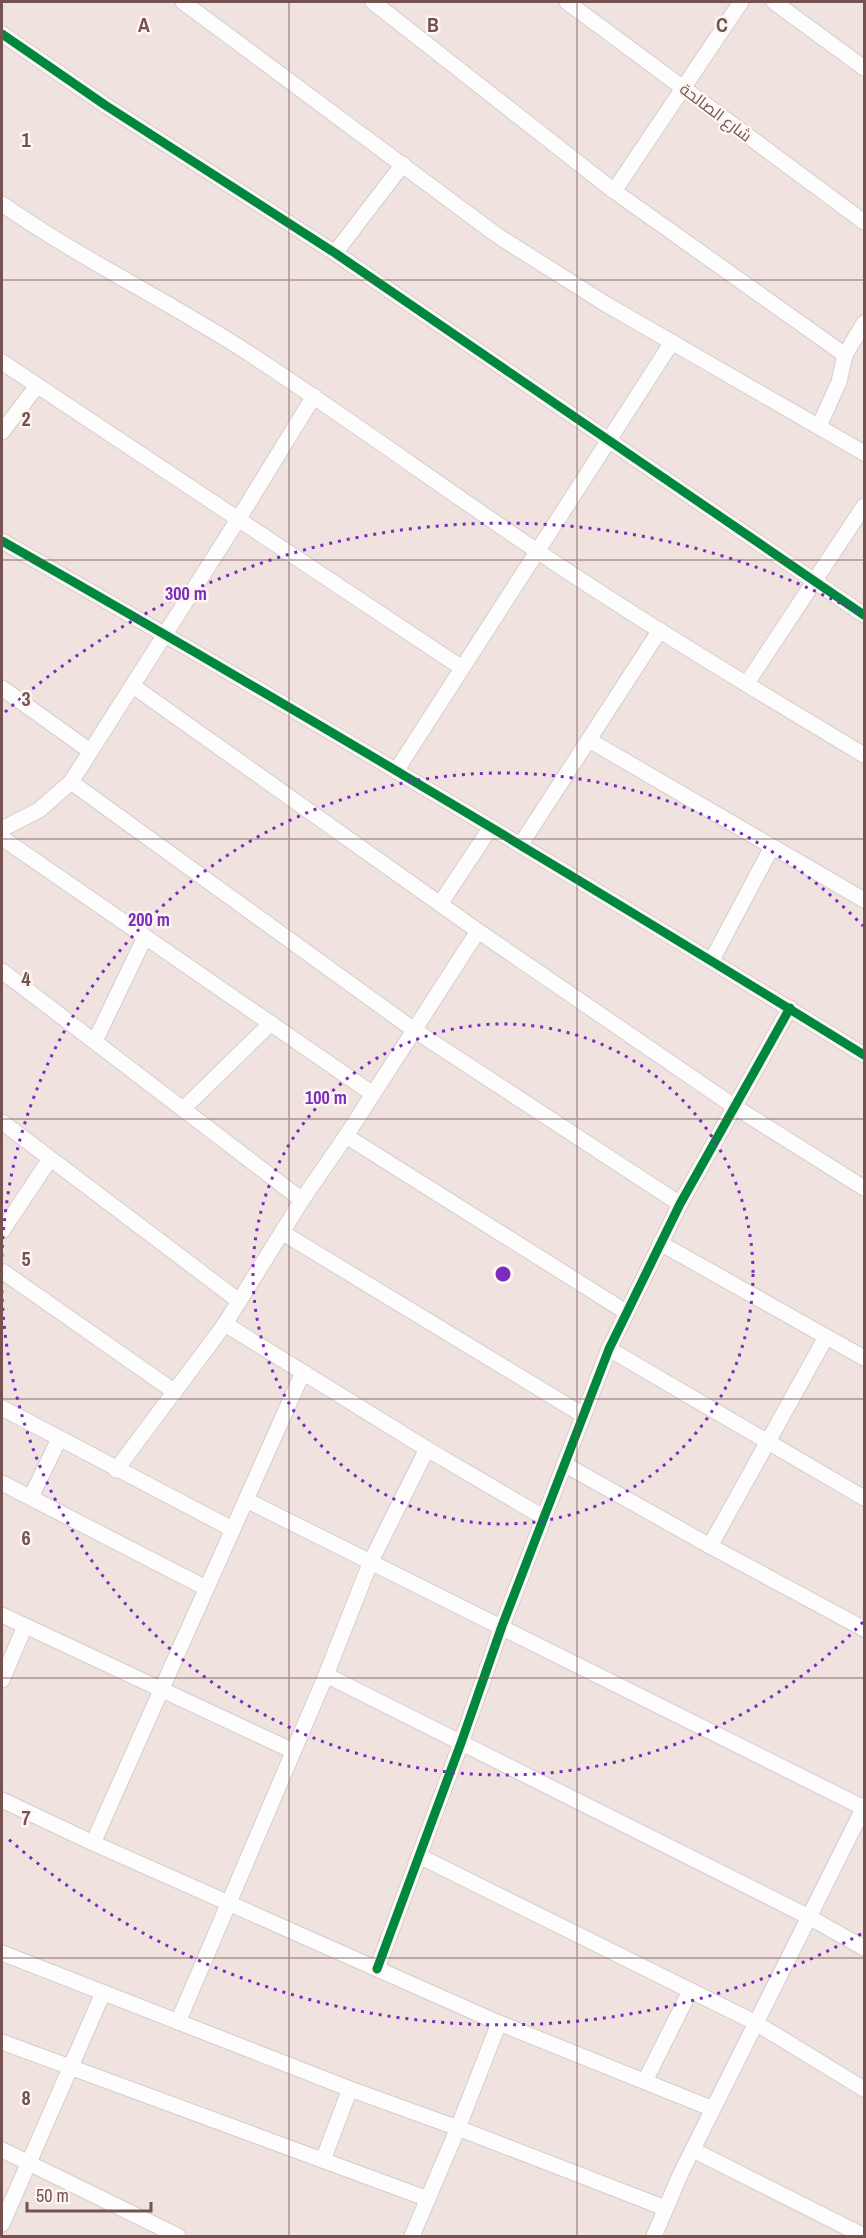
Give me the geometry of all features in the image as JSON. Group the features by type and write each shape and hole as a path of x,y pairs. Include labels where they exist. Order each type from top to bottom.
{"street":[{"path":"183,2 498,236 560,277 864,453"},
{"path":"372,2 614,191 845,355"},
{"name":"شارع الصالحة","path":"567,2 864,222"},
{"path":"614,191 741,2"},
{"path":"774,2 864,68"},
{"path":"2,34 105,105 335,253 864,615"},
{"path":"335,253 404,164"},
{"path":"2,204 58,241 209,327 314,396 538,551 660,630 864,755"},
{"path":"819,426 839,382 845,355 864,323"},
{"path":"396,771 672,342"},
{"path":"2,362 462,668"},
{"path":"2,432 37,386"},
{"path":"2,829 39,810 71,782 166,635 314,396"},
{"path":"747,683 864,506"},
{"path":"2,541 520,844 864,1055"},
{"path":"520,844 660,630"},
{"path":"133,686 478,931 735,1107 864,1188"},
{"path":"2,688 90,751"},
{"path":"589,740 864,900"},
{"path":"71,782 414,1030 680,1204"},
{"path":"440,904 491,827"},
{"path":"2,838 373,1094"},
{"path":"712,960 772,847"},
{"path":"116,1470 225,1324 302,1200 478,931"},
{"path":"95,1041 145,937"},
{"path":"2,971 302,1200"},
{"path":"377,1969 502,1626 609,1349 680,1204 790,1008"},
{"path":"183,1109 271,1023"},
{"path":"2,1122 239,1301"},
{"path":"346,1136 626,1312"},
{"path":"2,1231 50,1160"},
{"path":"283,1233 583,1415"},
{"path":"660,1243 864,1358"},
{"path":"2,1271 175,1392"},
{"path":"225,1324 543,1517"},
{"path":"710,1546 826,1337"},
{"path":"609,1349 864,1498"},
{"path":"93,1843 303,1372"},
{"path":"2,1408 232,1530"},
{"path":"31,1497 59,1439"},
{"path":"178,2022 326,1675 371,1561 428,1449"},
{"path":"564,1464 864,1629"},
{"path":"2,1482 206,1588"},
{"path":"246,1500 864,1807 713,2109 665,2208 654,2236"},
{"path":"2,1615 293,1751"},
{"path":"2,1680 26,1626"},
{"path":"326,1675 809,1917 864,1948"},
{"path":"2,1800 93,1843 499,2023 713,2109"},
{"path":"419,1856 756,2023 864,2089"},
{"path":"2,1953 350,2090 458,2128 665,2208"},
{"path":"645,2081 690,1991"},
{"path":"2,2224 103,1993"},
{"path":"412,2236 499,2023"},
{"path":"2,2043 428,2199"},
{"path":"322,2160 350,2090"},
{"path":"2,2150 178,2236"},
{"path":"693,2150 864,2236"}],"shaded area":[{"path":"2,2 864,2 864,2236 2,2236"}],"cycle path":[{"path":"2,34 105,105 335,253 864,615"},
{"path":"2,541 436,794 864,1055"},
{"path":"377,1969 502,1626 609,1349 680,1204 790,1008"}]}
